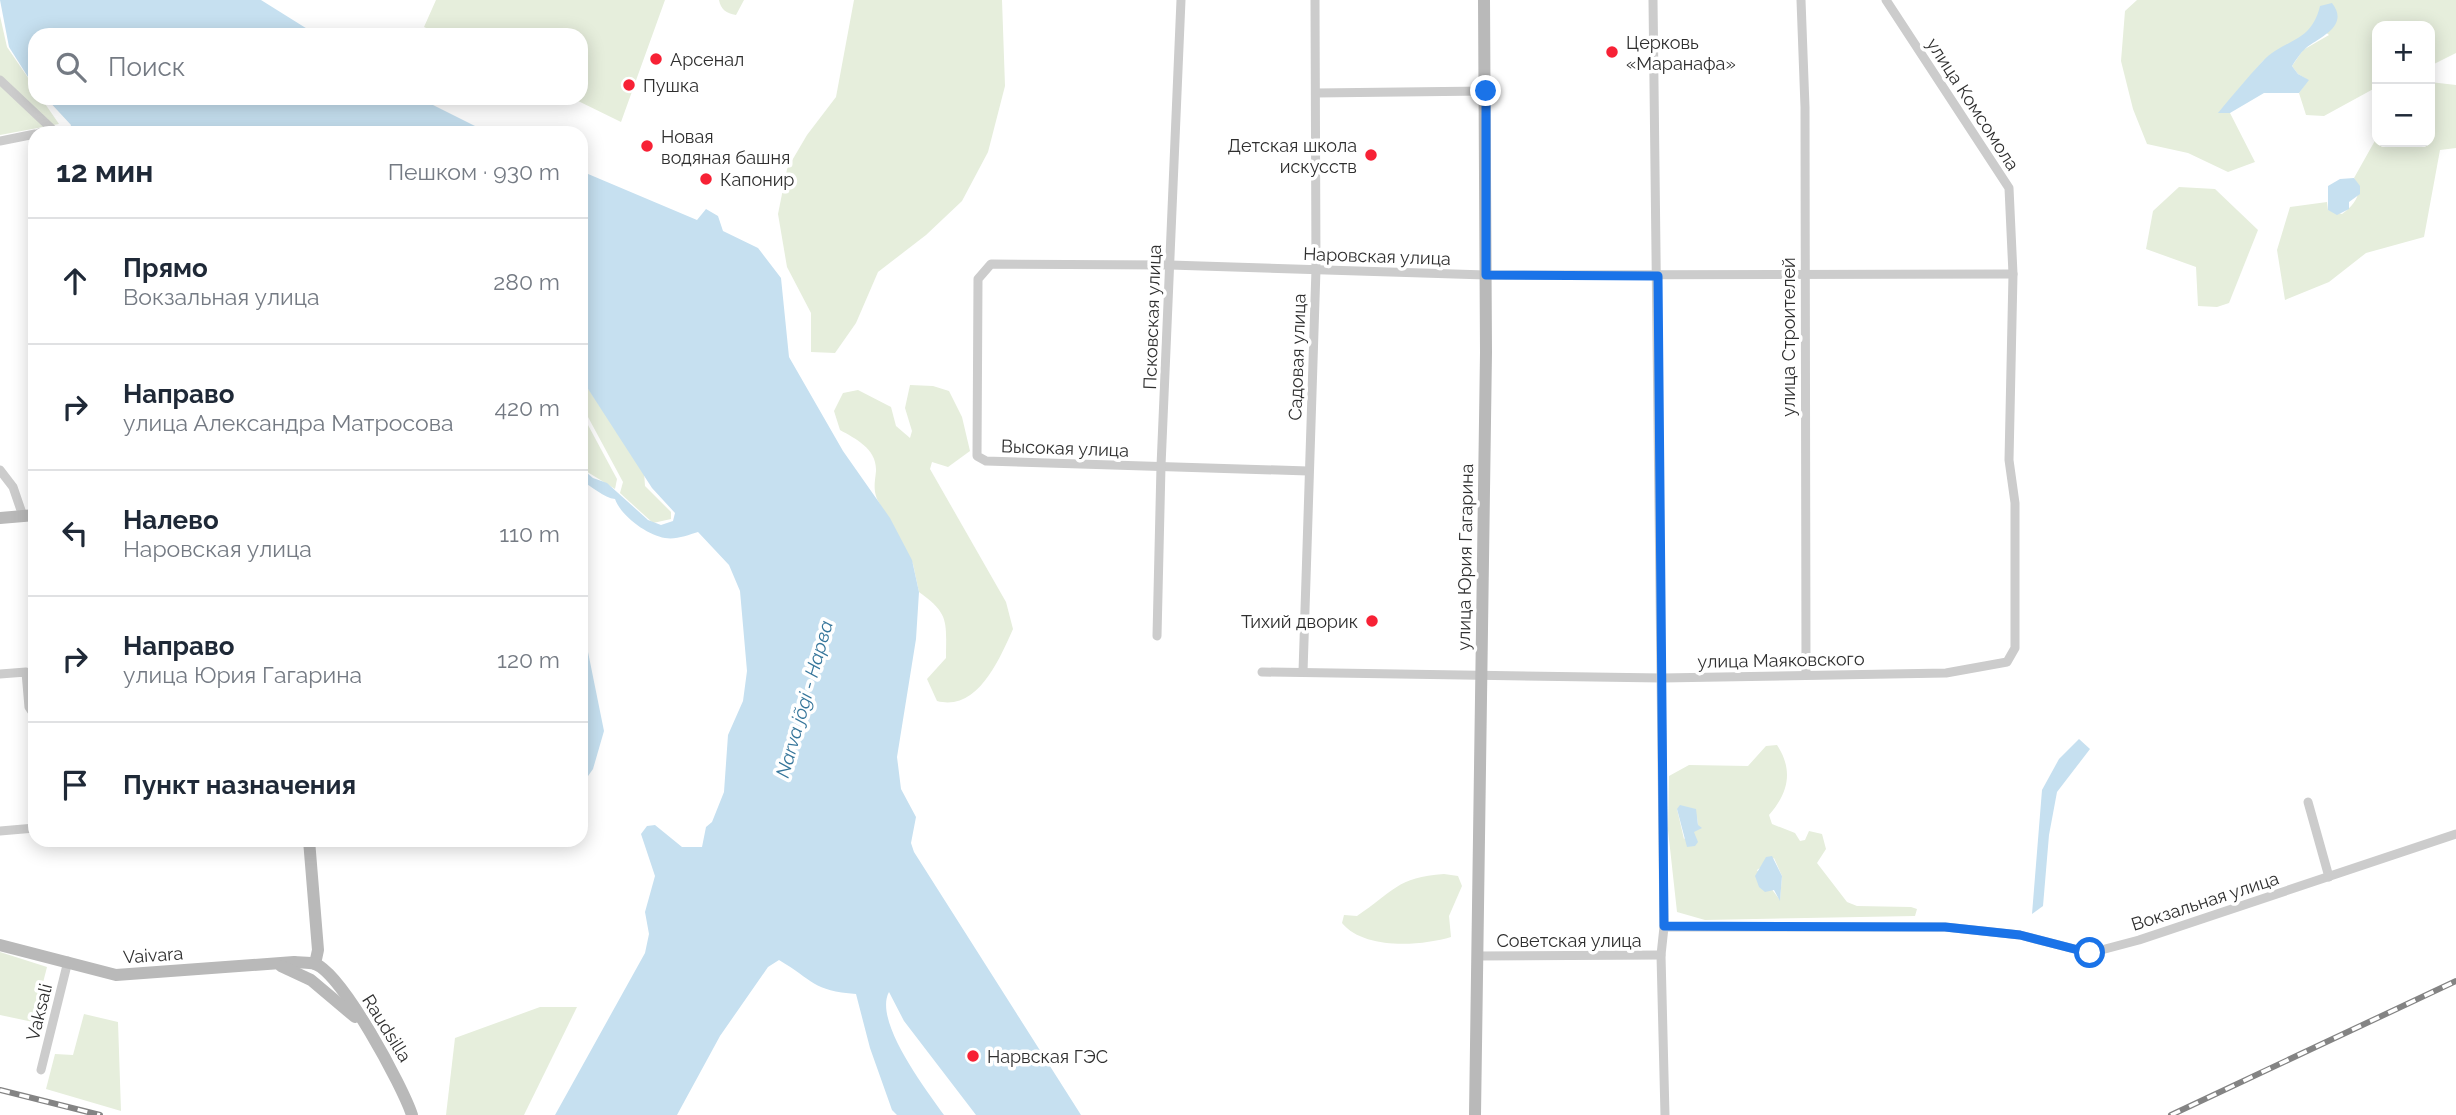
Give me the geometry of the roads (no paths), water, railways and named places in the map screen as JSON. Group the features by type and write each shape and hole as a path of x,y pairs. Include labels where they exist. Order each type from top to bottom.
{"street":[{"name":"Псковская улица","path":"1157,636 1161,466 1181,0"},
{"name":"Садовая улица","path":"1303,672 1316,269 1315,0"},
{"name":"улица Юрия Гагарина","path":"1475,1115 1486,275 1484,0"},
{"path":"1653,0 1662,678 1664,926 1661,955 1665,1115"},
{"name":"улица Строителей","path":"1801,0 1805,107 1806,675"},
{"name":"улица Комсомола","path":"1886,0 2009,188 2013,274 2009,460 2015,503 2015,648 2007,662"},
{"path":"0,80 49,126"},
{"path":"1316,93 1486,91"},
{"path":"0,141 28,135"},
{"name":"Наровская улица","path":"991,264 1170,265 1486,275 2013,274"},
{"name":"Высокая улица","path":"991,264 978,279 977,456 986,461 1308,471"},
{"path":"0,470 28,513"},
{"path":"0,518 28,515"},
{"name":"улица Маяковского","path":"1262,672 1662,678 1946,673 2007,662"},
{"path":"0,674 26,672 28,695"},
{"path":"2308,802 2329,877"},
{"path":"0,831 28,829"},
{"name":"Вокзальная улица","path":"1664,926 1945,927 2020,935 2090,953 2456,834"},
{"path":"309,979 320,976 316,965 318,950 310,847"},
{"name":"Vaivara","path":"0,944 116,975 269,964 316,965"},
{"name":"Советская улица","path":"1478,956 1661,955"},
{"name":"Vaksali","path":"41,1070 68,961"},
{"name":"Vaivara","path":"269,964 285,967 309,979 363,1024"},
{"name":"Raudsilla","path":"316,965 346,994 400,1082 412,1115"}],"water":[{"path":"0,0 261,0 306,28 28,28 28,77 9,47"},
{"path":"2332,3 2338,18 2335,24 2304,50 2292,66 2298,74 2309,80 2299,93 2264,93 2230,113 2218,113 2270,54 2303,34 2316,18 2320,6"},
{"path":"52,105 433,105 475,126 71,126"},
{"name":"Narva jõgi - Нарва","path":"588,174 697,220 706,209 718,216 723,231 758,248 781,278 789,357 843,451 890,518 912,560 919,592 916,639 897,757 901,789 916,817 911,843 914,852 1081,1115 976,1115 904,1021 889,992 886,1005 888,1020 895,1037 915,1073 944,1115 897,1115 892,1110 870,1048 856,994 822,987 779,960 768,967 720,1036 677,1115 555,1115 645,953 649,934 645,912 655,876 641,834 647,826 655,825 682,847 702,847 706,827 712,822 724,792 728,735 743,701 747,671 740,591 729,565 698,532 669,538 650,533 636,524 623,512 615,499 588,485 588,474 607,483 648,520 661,525 673,521 675,513 652,488 588,389"},
{"path":"2354,178 2360,186 2360,194 2349,202 2349,209 2337,215 2328,210 2328,186 2340,179"},
{"path":"588,652 604,731 593,769 588,776"},
{"path":"2079,739 2090,749 2057,792 2049,835 2043,906 2032,914 2042,790 2059,759"},
{"path":"1680,805 1696,809 1698,825 1702,828 1694,832 1698,842 1695,846 1687,847 1677,809"},
{"path":"1772,856 1782,876 1780,901 1774,890 1765,892 1759,887 1755,876 1766,857"}],"railway":[{"path":"2171,1115 2456,981"},
{"path":"0,1090 100,1115"}],"place":[{"name":"Церковь «Маранафа»","path":"1612,52"},
{"name":"Арсенал","path":"656,59"},
{"name":"Пушка","path":"629,85"},
{"name":"Новая водяная башня","path":"647,146"},
{"name":"Детская школа искусств","path":"1371,155"},
{"name":"Капонир","path":"706,179"},
{"name":"Тихий дворик","path":"1372,621"},
{"name":"Нарвская ГЭС","path":"973,1056"}]}
